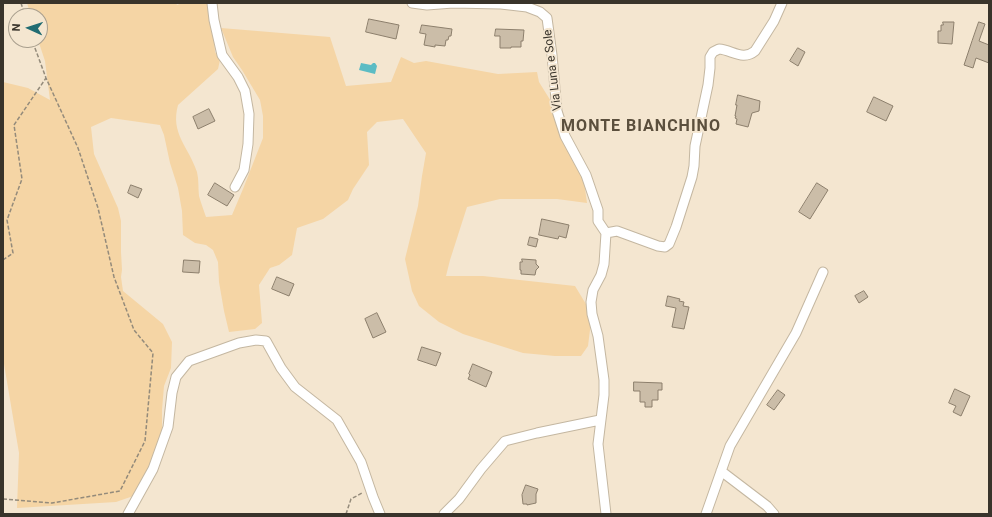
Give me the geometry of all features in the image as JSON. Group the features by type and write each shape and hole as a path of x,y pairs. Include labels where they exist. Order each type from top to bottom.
{"street":[{"path":"212,3 214,20 222,55 238,77 245,91 249,114 248,144 244,170 235,187"},
{"name":"Via Luna e Sole","path":"412,3 427,5 453,3 501,4 528,7 540,12 547,18 557,111 565,136 586,175 598,210 598,221 606,233"},
{"path":"606,514 598,444 604,395 604,380 598,336 592,314 591,302 593,290 604,264 606,233 617,231 658,246 664,247 669,244 692,177 695,146 708,86 711,54 719,49 743,56 751,54 755,51 774,21 782,3"},
{"path":"706,514 730,446 796,333 823,272"},
{"path":"128,514 153,469 168,427 172,392 176,377 188,361 239,343 256,340 266,341 281,368 296,387 337,420 362,462 380,514"},
{"path":"444,514 460,499 481,469 505,441 537,432 600,420"},
{"path":"721,471 768,506 774,514"}],"path":[{"path":"3,499 52,503 120,491 145,441 153,353 134,330 114,278 98,208 78,148 46,78 35,48"},
{"path":"3,260 13,253 7,220 22,179 14,125 46,78"},
{"path":"346,514 351,499 370,488"}],"shaded area":[{"path":"27,3 176,3 177,5 182,3 211,3 215,52 220,60 218,69 178,105 176,115 178,132 197,172 199,196 206,217 232,215 263,138 263,116 260,100 233,57 221,28 330,37 346,86 391,82 401,57 414,63 426,61 498,74 537,72 539,82 557,111 582,167 587,203 557,199 500,199 467,207 446,276 483,276 575,286 592,314 588,346 581,356 555,356 523,353 463,334 439,322 419,306 412,291 405,259 418,206 426,153 403,119 377,122 367,132 369,165 353,189 348,200 323,219 297,228 292,255 279,265 270,268 259,285 262,323 255,329 229,332 219,282 218,262 213,250 206,245 195,243 183,235 182,211 178,188 160,125 111,118 91,127 94,154 118,208 121,221 121,277 123,291 163,324 172,342 171,368 164,386 162,444 139,494 116,502 17,508 19,453 3,358 3,82 28,88 50,100 45,61 41,48 48,48 48,8 29,8"}],"water":[{"path":"361,63 371,65 375,63 377,66 375,74 359,70"}],"building":[{"path":"369,19 399,25 396,39 366,32"},
{"path":"943,22 954,22 952,44 938,43 938,31 941,31 941,25 943,25"},
{"path":"979,22 985,24 979,41 989,45 989,63 976,58 973,68 964,65"},
{"path":"422,25 452,29 451,36 449,36 448,40 446,40 445,46 435,45 435,47 424,45 426,34 420,33"},
{"path":"496,29 524,30 521,47 500,48 500,36 495,36"},
{"path":"798,48 805,52 798,66 790,61"},
{"path":"738,95 760,101 759,111 752,113 748,127 736,124 737,119 735,116"},
{"path":"874,97 893,106 886,121 867,112"},
{"path":"209,109 215,121 198,129 193,117"},
{"path":"215,183 234,195 227,206 208,195"},
{"path":"817,183 828,190 810,219 799,212"},
{"path":"131,185 142,189 138,198 128,193"},
{"path":"542,219 569,225 566,238 559,236 558,239 539,235"},
{"path":"530,237 538,239 536,247 528,245"},
{"path":"522,259 536,260 536,264 539,267 536,270 535,275 521,274 520,262 522,262"},
{"path":"184,260 200,261 199,273 183,272"},
{"path":"277,277 294,284 289,296 272,289"},
{"path":"864,291 868,297 859,303 855,296"},
{"path":"668,296 680,299 679,301 684,302 683,306 689,307 684,329 672,327 676,308 666,306"},
{"path":"377,313 386,332 373,338 365,319"},
{"path":"422,347 441,353 436,366 418,360"},
{"path":"473,364 492,372 486,387 468,379"},
{"path":"634,382 662,383 662,390 658,390 658,400 652,400 652,407 645,407 645,402 640,402 640,391 634,391"},
{"path":"955,389 970,396 961,416 953,412 956,406 949,403"},
{"path":"778,390 785,395 774,410 767,405"},
{"path":"526,485 538,489 536,494 536,503 527,505 523,504 522,495"}],"district":[{"name":"MONTE BIANCHINO","path":"641,127"}]}
